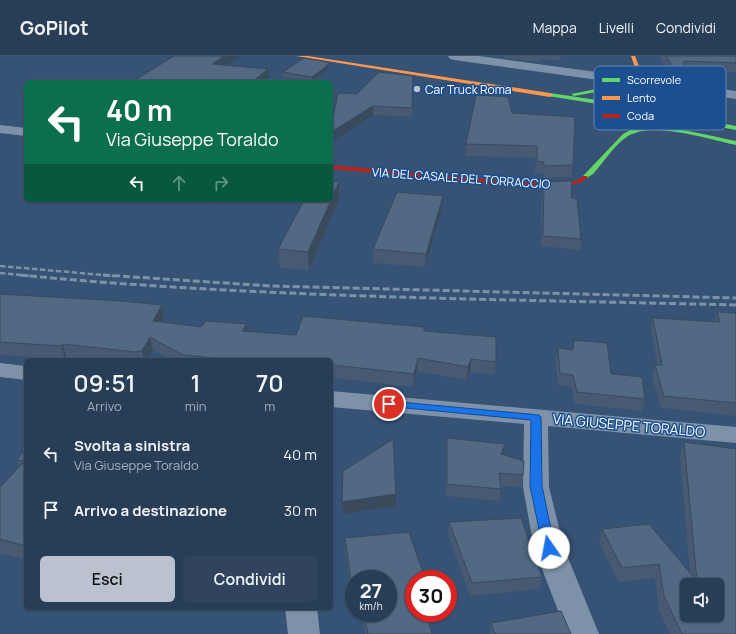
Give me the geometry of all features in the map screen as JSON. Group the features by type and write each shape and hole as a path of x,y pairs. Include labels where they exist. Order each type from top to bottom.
{"street":[{"path":"298,56 594,102"},
{"path":"349,56 472,75 594,99"},
{"path":"454,56 594,77"},
{"path":"633,56 638,66"},
{"path":"574,94 594,91"},
{"path":"726,94 736,95"},
{"path":"726,126 736,128"},
{"path":"0,129 24,132"},
{"name":"VIA DEL CASALE DEL TORRACCIO","path":"333,167 507,184 567,185 584,178 627,134 633,130"},
{"name":"VIA DEL CASALE DEL TORRACCIO","path":"666,130 736,143"},
{"path":"0,370 24,373"},
{"name":"VIA GIUSEPPE TORALDO","path":"333,399 736,435"},
{"path":"536,417 536,486 549,548 583,634"},
{"path":"301,610 304,634"}],"building":[{"path":"174,56 224,56 212,64 268,69 254,80 135,80"},
{"path":"666,56 736,56 736,63 684,61 684,66 673,66"},
{"path":"304,58 328,62 328,65 312,77 283,72"},
{"path":"379,72 413,76 412,108 373,106 333,131 333,119 338,93 357,94"},
{"path":"476,95 508,97 512,113 575,117 573,165 544,166 544,162 537,161 537,146 466,144"},
{"path":"333,181 339,182 333,195"},
{"path":"572,181 571,198 577,199 581,239 543,236 544,182"},
{"path":"397,192 443,196 426,254 373,249"},
{"path":"303,202 330,202 308,252 278,249"},
{"path":"0,294 162,305 153,321 201,327 206,321 247,324 242,331 296,335 303,316 424,327 424,331 496,337 496,362 471,359 468,367 418,358 414,374 333,365 333,358 218,358 183,355 150,337 142,351 135,352 63,344 61,346 0,342"},
{"path":"717,312 736,313 736,403 664,396 655,365 662,365 653,318 720,322"},
{"path":"574,340 607,343 611,374 642,377 645,399 577,392 573,375 560,373 558,348 573,350"},
{"path":"447,438 505,444 501,454 524,461 523,475 499,473 501,489 447,484"},
{"path":"393,439 396,494 342,502 343,471"},
{"path":"684,442 736,449 736,634 682,634 664,596 659,564 622,568 602,529 649,524 694,578 680,578 680,622 724,622 724,578 697,578"},
{"path":"24,450 24,461 17,460"},
{"path":"24,462 24,543 22,545 0,539 0,487"},
{"path":"521,518 542,577 472,583 449,522"},
{"path":"409,532 422,570 405,570 405,622 429,622 432,634 368,634 366,622 397,622 397,570 350,570 345,538"},
{"path":"561,611 571,634 495,634 491,623"}],"railway":[{"path":"0,266 114,276"},
{"path":"0,273 29,276"},
{"path":"20,275 29,276"},
{"path":"103,275 271,286 736,298"},
{"path":"29,276 199,289 288,293 467,299 736,305"}],"traffic: fast":[{"path":"574,94 594,91"},
{"path":"550,95 594,102"},
{"path":"726,126 736,128"},
{"path":"585,177 625,135 634,130"},
{"path":"670,130 736,143"}],"traffic: slow":[{"path":"298,56 550,95"},
{"path":"633,56 637,66"}],"traffic: jam":[{"path":"333,167 516,184 567,185 580,181 585,177"}],"place":[{"name":"Car Truck Roma","path":"417,89"}],"route":[{"path":"389,404 536,417 536,486 549,548"}]}
